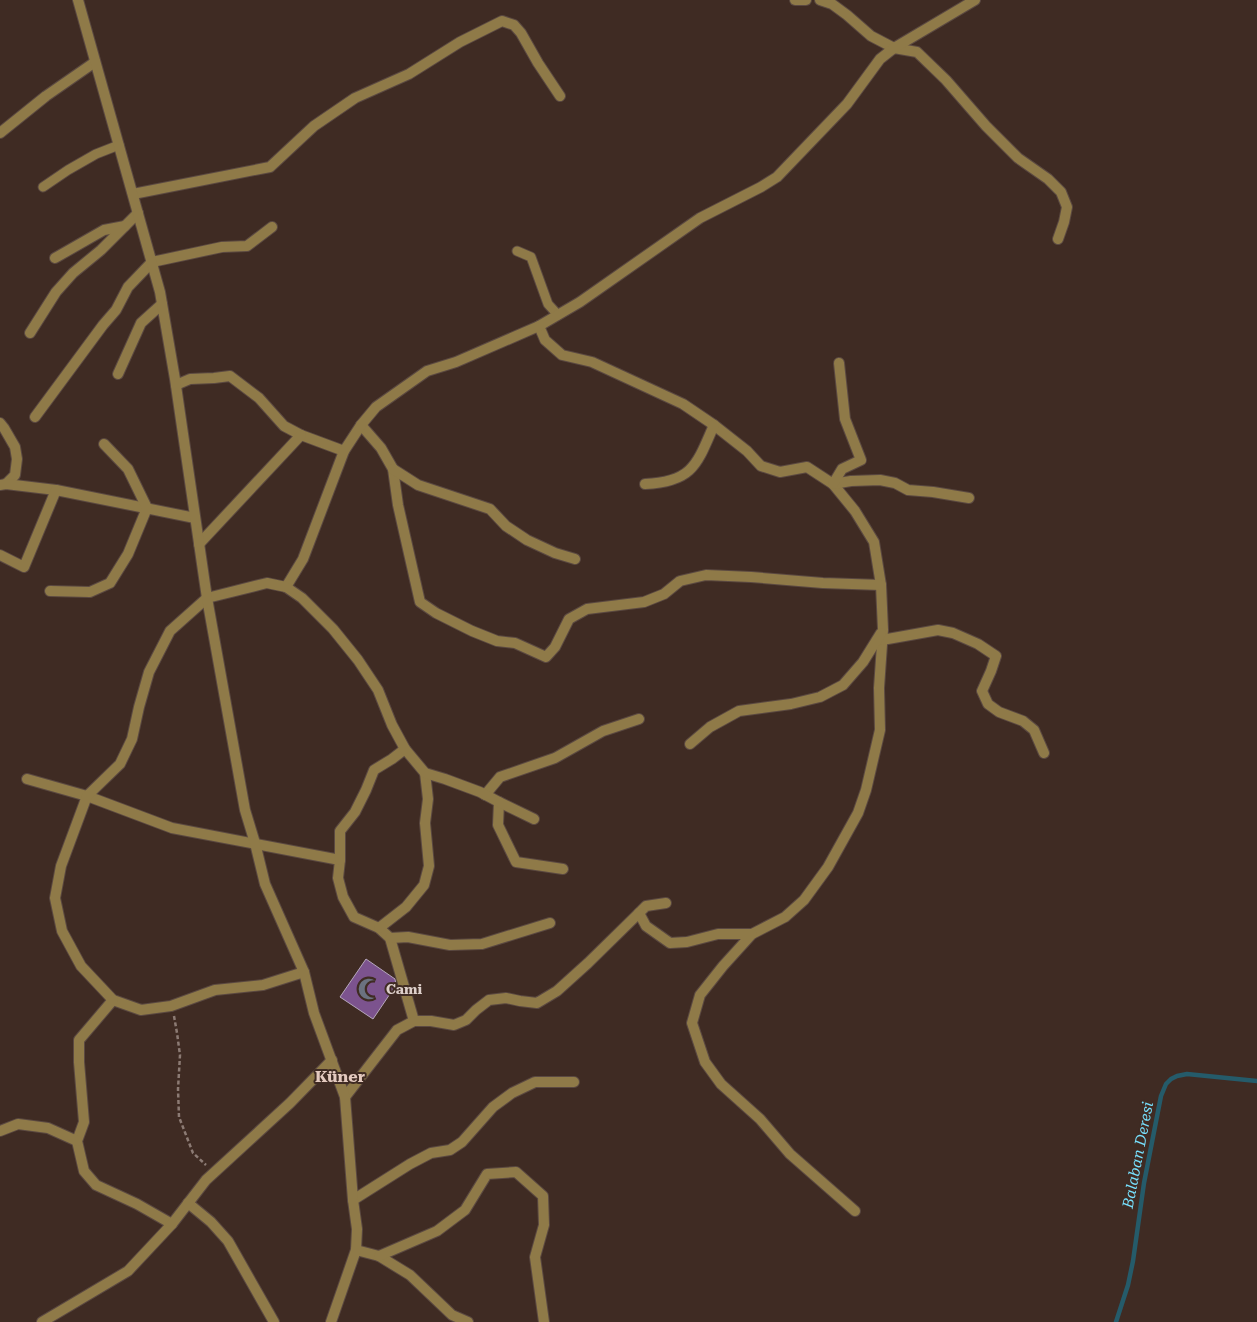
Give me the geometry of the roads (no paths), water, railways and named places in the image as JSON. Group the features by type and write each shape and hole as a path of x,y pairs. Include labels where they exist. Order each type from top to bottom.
{"street":[{"path":"78,0 152,262 162,304 176,385 207,598 245,810 265,884 304,972 314,1013 345,1097 357,1229 356,1250 331,1322"},
{"path":"795,0 806,0"},
{"path":"820,0 832,4 871,36 894,48 917,52 946,80 986,126 1018,158 1048,179 1061,192 1067,207 1058,239"},
{"path":"286,587 303,559 344,451 361,425 376,407 427,371 456,362 540,326 580,302 700,218 761,188 777,177 847,104 880,60 894,48 975,0"},
{"path":"133,194 270,167 314,126 355,98 409,74 460,42 502,21 514,25 521,33 560,96"},
{"path":"0,133 46,96 96,62"},
{"path":"30,332 56,292 72,273 101,250 138,213"},
{"path":"55,258 104,230 126,225"},
{"path":"35,417 116,310 128,287 152,262 222,247 247,246 272,227"},
{"path":"118,374 141,324 162,304"},
{"path":"540,326 545,340 562,355 592,362 683,404 747,451 761,466 780,472 807,467 833,484 855,511 874,542 881,585 880,730 866,790 858,813 828,867 804,900 785,917 752,934 700,995 692,1023 705,1062 721,1084 760,1119 790,1154 855,1211"},
{"path":"833,484 842,469 861,460 845,419 839,363"},
{"path":"176,385 190,379 230,376 259,398 284,426 301,435 344,451"},
{"path":"0,424 15,447 17,459 15,475 3,485"},
{"path":"361,425 381,448 393,469 398,505 420,602 436,613 472,631 497,641 515,643 546,657 555,647 569,619 587,609 644,602 664,594 680,581 706,575 881,585"},
{"path":"645,484 662,483 680,478 692,468 701,456 714,425"},
{"path":"199,544 301,435"},
{"path":"104,444 128,469 148,508"},
{"path":"393,469 418,485 490,509 506,526 527,540 555,553 575,559"},
{"path":"833,484 880,480 895,483 908,490 969,498"},
{"path":"3,485 56,490 195,518"},
{"path":"0,555 24,567 56,490"},
{"path":"50,592 90,592 110,583 128,554 148,508"},
{"path":"304,972 263,985 215,990 171,1006 141,1010 113,1000 81,966 62,932 54,898 61,866 87,796 120,764 132,739 149,672 170,631 207,598 267,583 286,587 302,598 333,629 358,660 378,690 392,725 405,749 425,773 428,799 425,823 429,866 424,885 406,907 379,928"},
{"path":"690,744 710,727 739,711 791,704 820,697 843,685 863,662 882,635 938,630 953,633 978,644 996,656 982,691 988,704 999,712 1023,721 1034,730 1044,753"},
{"path":"485,795 500,778 555,758 603,730 639,719"},
{"path":"405,749 374,770 355,812 340,831 338,878 343,897 354,916 379,928 390,938 414,1021"},
{"path":"425,773 480,792 534,818"},
{"path":"27,779 87,796 172,828 340,860"},
{"path":"498,802 498,825 516,862 563,869"},
{"path":"345,1097 397,1030 414,1021 431,1021 454,1025 466,1020 489,1000 506,998 537,1003 557,991 646,906 666,903"},
{"path":"639,912 646,926 670,943 687,942 718,934 752,934"},
{"path":"390,938 408,937 450,945 482,944 550,923"},
{"path":"113,1000 79,1040 78,1062 84,1122 77,1141 84,1170 96,1186 137,1204 172,1224"},
{"path":"42,1322 128,1271 172,1224 206,1180 332,1060"},
{"path":"353,1200 410,1164 431,1153 450,1150 462,1142 493,1107 512,1093 535,1082 574,1082"},
{"path":"0,1131 18,1124 48,1128 77,1141"},
{"path":"379,1256 437,1231 465,1210 486,1174 516,1172 543,1196 544,1225 535,1257 544,1322"},
{"path":"188,1204 211,1222 228,1241 274,1322"},
{"path":"356,1250 379,1256 410,1275 452,1314 468,1322"}],"lane":[{"path":"43,187 96,154 119,145"},
{"path":"517,251 532,257 548,304 558,315"}],"waterway":[{"name":"Balaban Deresi","path":"1116,1322 1128,1285 1144,1183 1161,1096 1166,1084 1177,1076 1187,1074 1257,1081"}],"place":[{"name":"Cami","path":"369,989"}],"district":[{"name":"Küner","path":"340,1076"}]}
